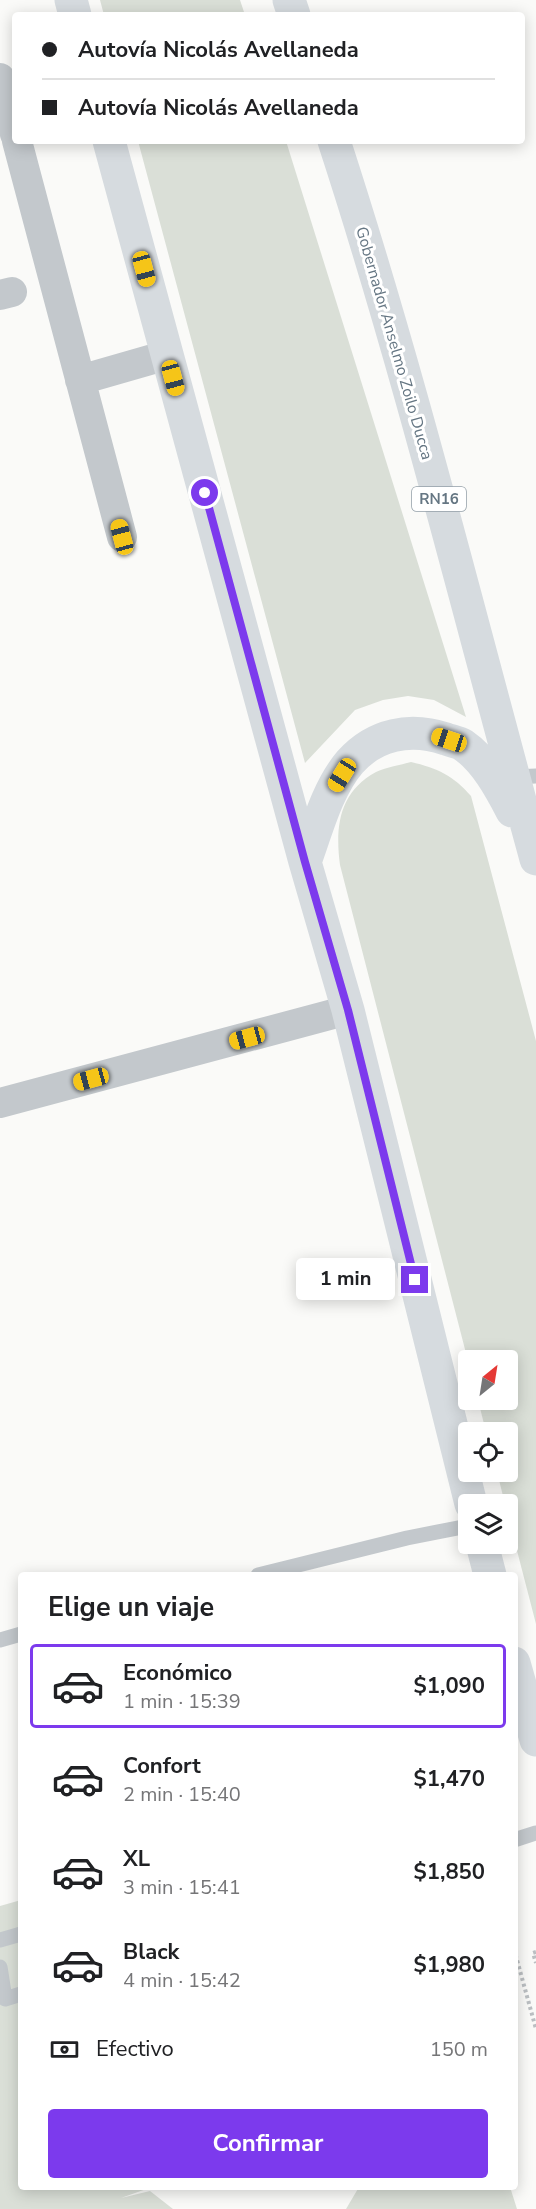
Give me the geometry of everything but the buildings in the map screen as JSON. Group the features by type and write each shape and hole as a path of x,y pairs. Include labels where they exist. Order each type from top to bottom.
{"highway":[{"path":"110,144 305,862 348,1010 469,1494"},
{"name":"Gobernador Anselmo Zoilo Ducca","path":"335,144 525,777 535,854"},
{"path":"305,862 335,786 349,763 368,745 390,735 413,733 435,736 462,744 484,766 500,788 535,854"},
{"path":"485,1554 489,1572"},
{"path":"518,1677 536,1740"}],"street":[{"path":"0,78 12,123"},
{"path":"18,144 122,537"},
{"path":"80,380 167,355"},
{"path":"0,1103 348,1010"}],"lane":[{"path":"270,1572 407,1538 458,1528"},
{"path":"0,1640 18,1635"},
{"path":"518,1839 536,1833"},
{"path":"0,1940 18,1935"},
{"path":"0,1967 5,2000 18,1995"}],"path":[{"path":"535,1952 536,1964"},
{"path":"518,1964 536,2029"}],"shaded area":[{"path":"100,0 240,0 244,12 103,12"},
{"path":"139,144 287,144 466,717 434,700 408,696 383,700 355,710 305,763"},
{"path":"411,762 429,767 458,783 471,796 536,1041 536,1624 518,1554 518,1494 502,1494 500,1482 518,1482 518,1422 484,1422 480,1410 518,1410 518,1350 465,1350 340,865 339,824 347,800 364,780 389,767"},
{"path":"18,1901 18,2190 144,2190 121,2198 150,2191 173,2209 0,2209 0,1906"},
{"path":"357,2190 511,2190 517,2209 346,2209"}],"route":[{"path":"205,493 305,862 348,1010 415,1280"}]}
